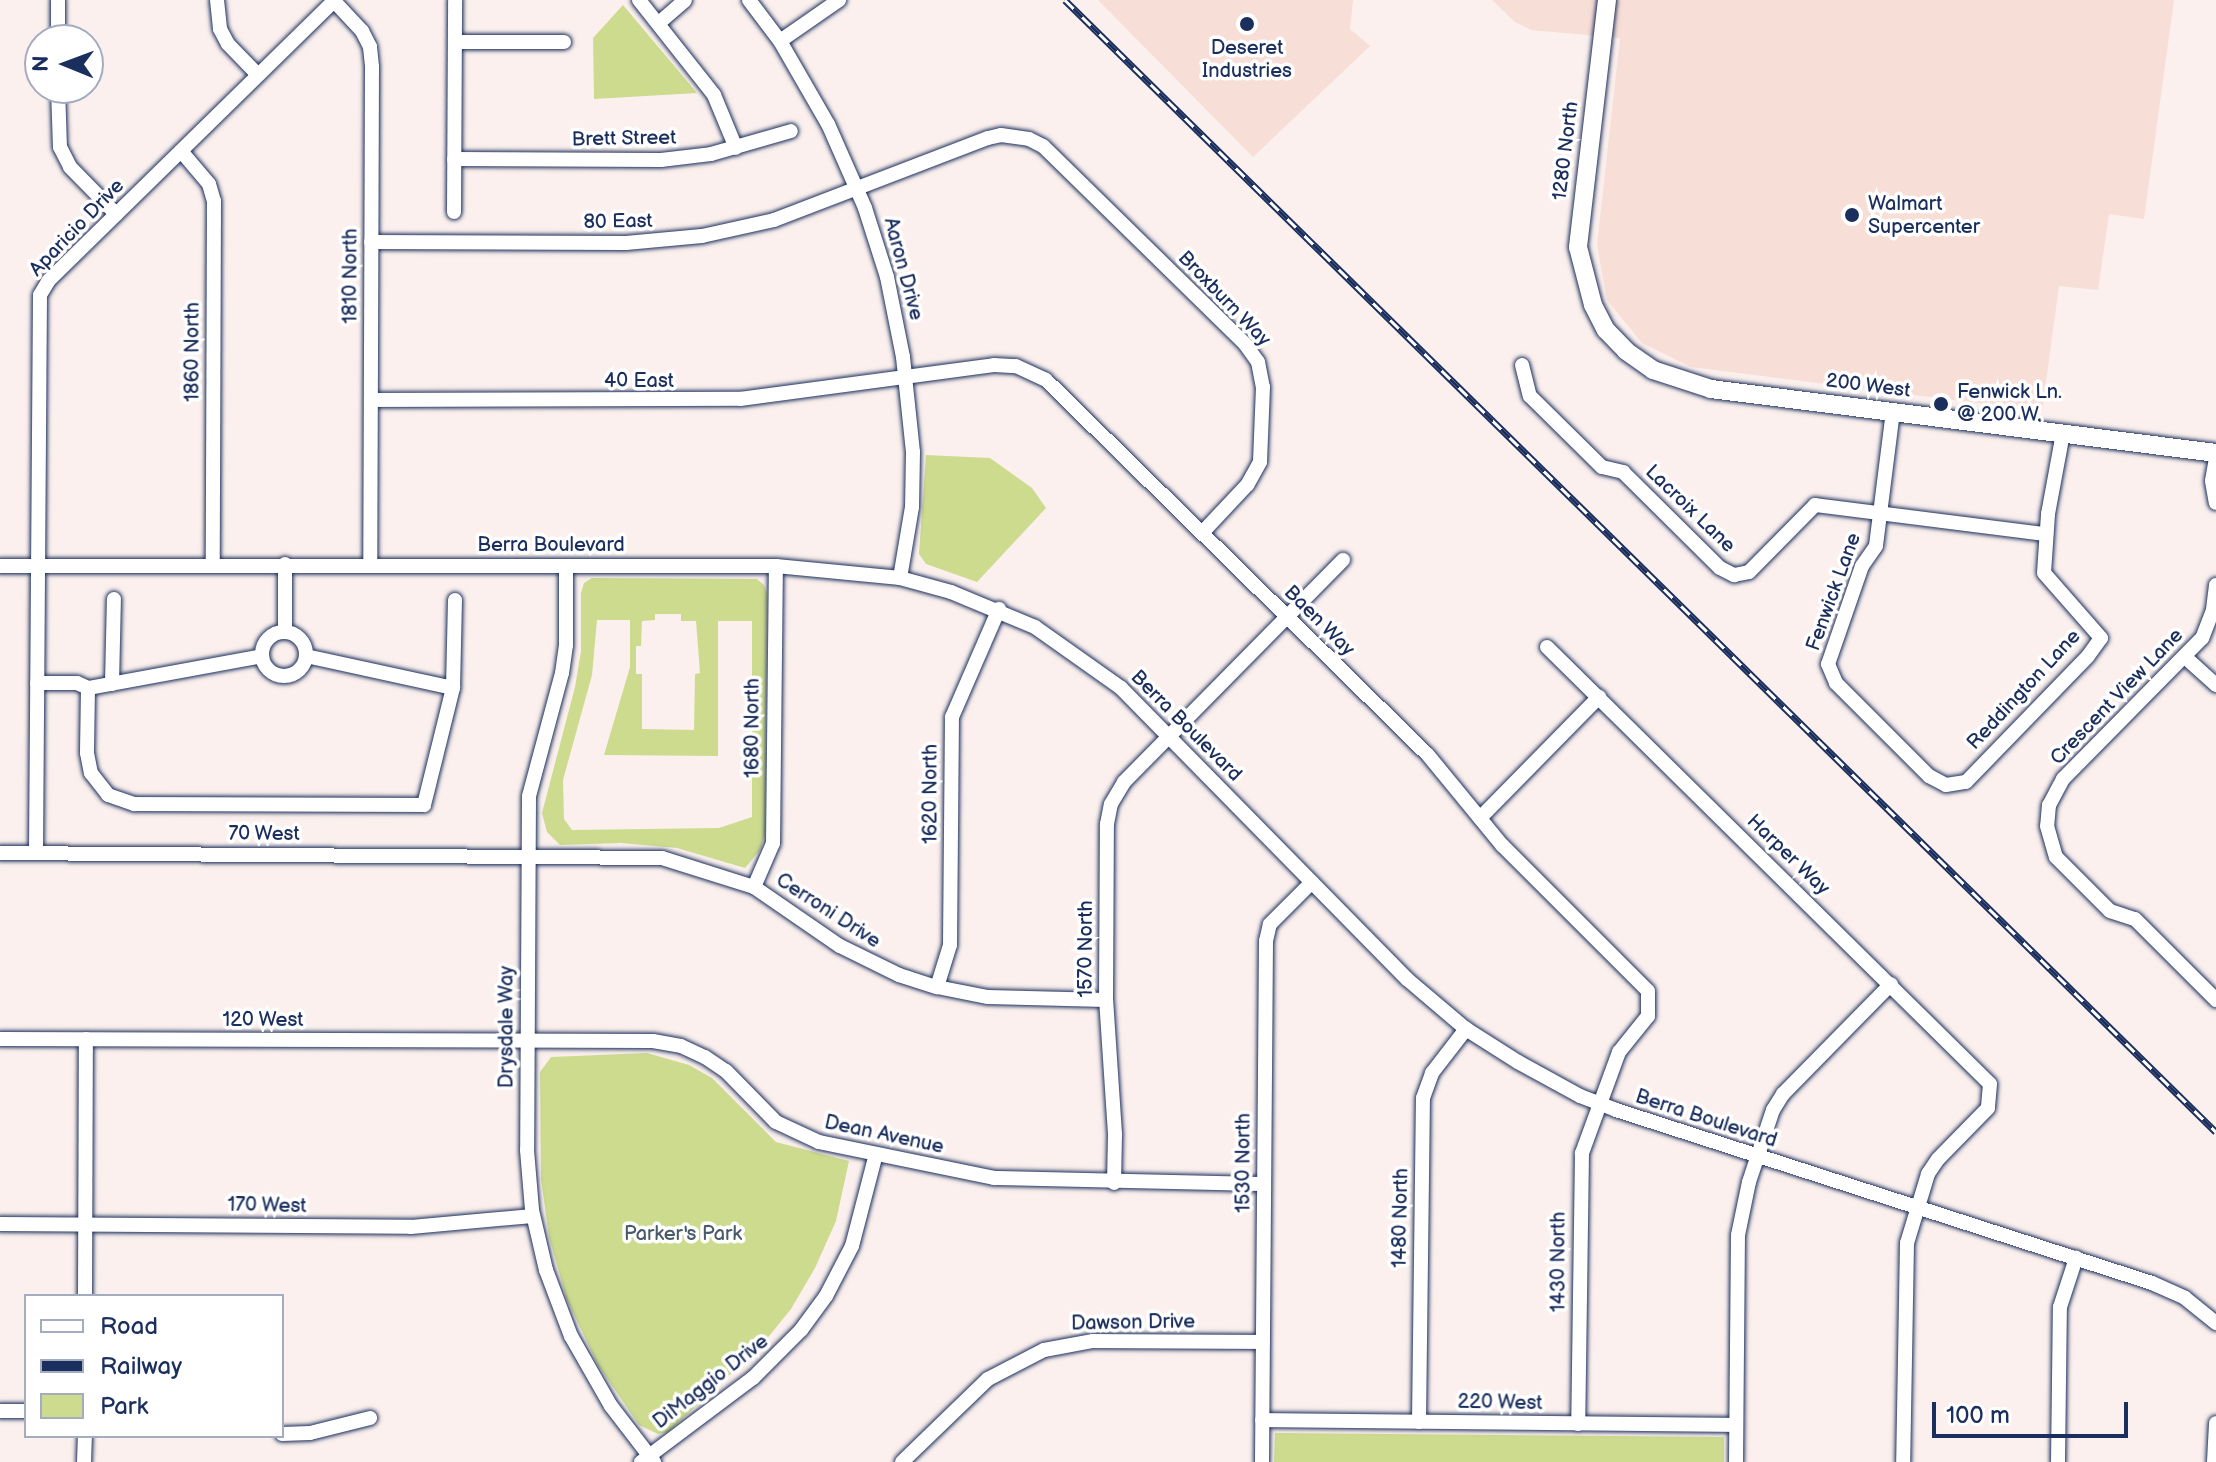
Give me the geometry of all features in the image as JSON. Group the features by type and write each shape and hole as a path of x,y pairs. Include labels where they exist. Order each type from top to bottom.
{"street":[{"path":"58,0 58,24"},
{"path":"217,0 224,37 258,75"},
{"name":"Aparicio Drive","path":"36,853 40,295 49,280 334,0"},
{"name":"1810 North","path":"334,0 362,31 370,47 370,564"},
{"path":"454,212 455,0"},
{"path":"639,0 660,22 714,95 736,148"},
{"path":"660,22 685,0"},
{"name":"Aaron Drive","path":"749,0 780,41 828,124 857,189 887,277 906,377 913,452 912,507 900,578"},
{"path":"780,41 839,0"},
{"name":"1280 North","path":"1593,305 1582,273 1579,224 1607,0"},
{"path":"455,42 564,42"},
{"path":"59,104 60,147 70,167 116,214"},
{"name":"Brett Street","path":"454,159 661,160 736,148 791,131"},
{"name":"80 East","path":"371,242 626,243 702,236 774,220 988,138 1018,136"},
{"name":"Broxburn Way","path":"1018,136 1043,146 1250,349 1258,362 1263,387 1260,462 1247,485 1202,533"},
{"name":"1860 North","path":"181,151 209,184 214,201 213,564"},
{"name":"200 West","path":"1593,305 1606,330 1626,351 1653,370 1682,382 1711,389 2063,433 2216,456"},
{"name":"Baen Way","path":"906,377 994,365 1016,366 1037,374 1428,755 1502,845 1641,981 1650,1005"},
{"name":"Lacroix Lane","path":"1522,365 1530,396 1591,457 1602,467 1623,472 1720,568 1734,575 1749,572 1815,505 2046,534"},
{"name":"40 East","path":"371,400 740,399 906,377"},
{"name":"Fenwick Lane","path":"1893,411 1876,546 1862,566 1830,654 1830,674 1929,776 1946,785"},
{"name":"Reddington Lane","path":"1946,785 1966,782 2088,656 2101,638 2044,573 2046,534 2063,433"},
{"path":"2216,456 2212,481 2216,503"},
{"name":"1570 North","path":"1114,1183 1115,1134 1106,1000 1108,814 1124,782 1343,560"},
{"path":"285,564 285,631"},
{"name":"Berra Boulevard","path":"0,566 776,566 900,578 999,609 1047,634 1121,688 1407,979 1466,1029 1518,1062 1598,1104 2076,1258 2185,1298 2216,1323"},
{"name":"Drysdale Way","path":"566,566 566,645 529,796 527,1150 533,1216 553,1293 571,1336 611,1406 648,1460"},
{"name":"1680 North","path":"754,887 773,843 776,566"},
{"name":"Crescent View Lane","path":"2216,585 2213,610 2202,638 2063,779 2049,805 2047,826 2056,857 2110,911 2135,919 2216,1000"},
{"path":"112,684 114,599"},
{"path":"88,688 87,753 91,773 108,795 125,803 424,805 453,688 455,600"},
{"name":"1620 North","path":"937,987 950,945 952,717 999,609"},
{"path":"285,631 301,639 306,656 297,672 289,676 271,671 262,656 268,638 285,631"},
{"name":"Harper Way","path":"1547,647 1990,1084 1992,1097 1988,1108 1932,1166 1917,1208"},
{"path":"37,683 77,683 88,688 262,656"},
{"path":"306,656 453,688"},
{"path":"2185,657 2216,685"},
{"path":"1480,818 1599,697"},
{"name":"70 West","path":"0,853 528,855"},
{"name":"Cerroni Drive","path":"528,855 662,858 754,887 840,946 899,975 937,987 988,997 1106,1000"},
{"name":"1530 North","path":"1262,1462 1266,941 1270,924 1312,882"},
{"path":"1736,1462 1738,1235 1741,1210 1773,1110 1783,1094 1891,984"},
{"name":"1430 North","path":"1578,1424 1580,1173 1586,1135 1619,1052 1642,1025 1650,1005"},
{"name":"1480 North","path":"1419,1422 1423,1098 1432,1073 1466,1029"},
{"name":"120 West","path":"0,1039 527,1041"},
{"path":"85,1294 86,1039"},
{"name":"Dean Avenue","path":"527,1041 653,1041 681,1046 726,1071 789,1130 819,1142 994,1178 1264,1184"},
{"name":"DiMaggio Drive","path":"648,1460 753,1378 786,1347 814,1314 837,1278 857,1234 876,1154"},
{"path":"1903,1462 1905,1254 1917,1208"},
{"name":"170 West","path":"0,1224 411,1227 533,1216"},
{"path":"2058,1462 2060,1307 2076,1258"},
{"name":"Dawson Drive","path":"902,1462 988,1379 1044,1350 1093,1341 1263,1342"},
{"path":"0,1411 24,1411"},
{"path":"284,1434 325,1430 370,1418"},
{"name":"220 West","path":"1262,1420 1736,1425"},
{"path":"2214,1462 2216,1423"},
{"path":"84,1462 85,1438"}],"shaded area":[{"path":"1098,0 1353,0 1350,29 1370,46 1253,157"},
{"path":"1492,0 2174,0 2144,219 2109,214 2098,290 2059,286 2042,411 1691,367 1642,343 1607,300 1597,245 1620,38 1531,30 1515,22"}],"green space":[{"path":"623,5 697,93 594,99 593,38"},
{"path":"926,455 990,458 1032,488 1046,508 977,582 926,564 919,554"},
{"path":"592,578 757,579 764,585 767,593 765,835 760,850 745,868 677,848 621,843 560,845 547,832 542,813 575,687 581,651 581,593 584,583","holes":["655,614 681,614 681,621 696,621 700,673 695,674 694,730 642,729 642,674 636,674 636,646 641,646 642,621 655,620","597,620 630,620 630,667 604,755 718,756 718,621 752,621 752,817 719,828 572,830 564,819 563,780 592,675"]},
{"name":"Parker's Park","path":"647,1053 689,1065 712,1078 776,1142 849,1161 836,1221 815,1268 791,1309 761,1346 668,1432 658,1434 639,1425 598,1365 567,1300 549,1237 541,1179 540,1072 551,1057"},
{"path":"1275,1433 1724,1437 1724,1462 1274,1462"}],"railway":[{"path":"1065,0 2216,1132"}],"place":[{"name":"Deseret Industries","path":"1247,24"},
{"name":"Walmart Supercenter","path":"1852,215"},
{"name":"Fenwick Ln. @ 200 W.","path":"1941,404"}]}
